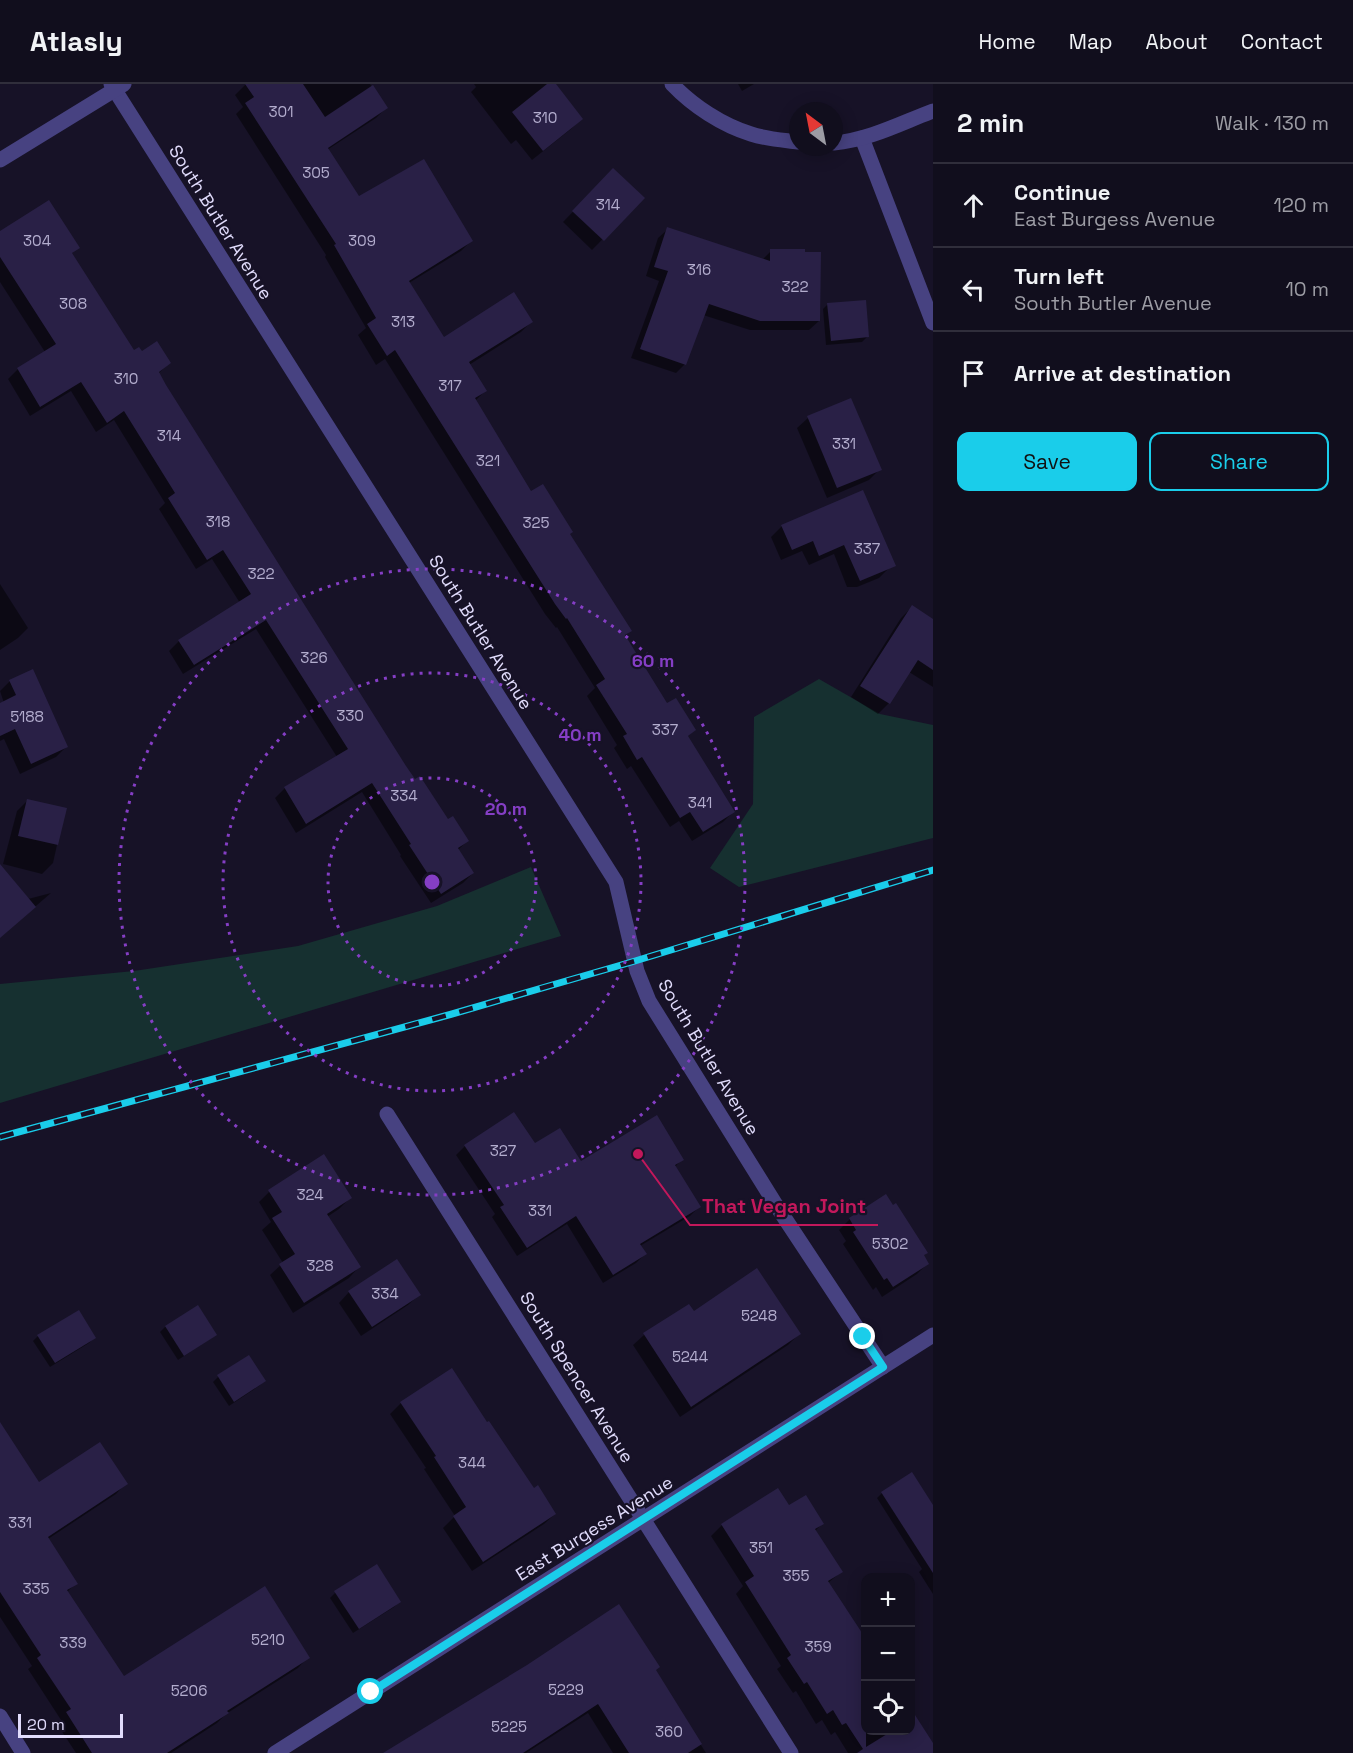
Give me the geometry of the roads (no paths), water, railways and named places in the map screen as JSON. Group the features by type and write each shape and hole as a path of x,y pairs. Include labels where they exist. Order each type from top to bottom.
{"street":[{"path":"672,84 693,103 737,129 752,135 789,141"},
{"path":"0,160 117,86"},
{"name":"South Butler Avenue","path":"117,86 616,882 637,971 649,1001 776,1205 883,1367"},
{"path":"843,141 881,132 933,111"},
{"path":"862,138 933,323"},
{"name":"South Spencer Avenue","path":"387,1114 791,1753"},
{"name":"East Burgess Avenue","path":"275,1753 933,1335"},
{"path":"0,1716 23,1753"}],"railway":[{"path":"0,1137 452,1014 933,870"}],"place":[{"name":"That Vegan Joint","path":"638,1154"}]}
